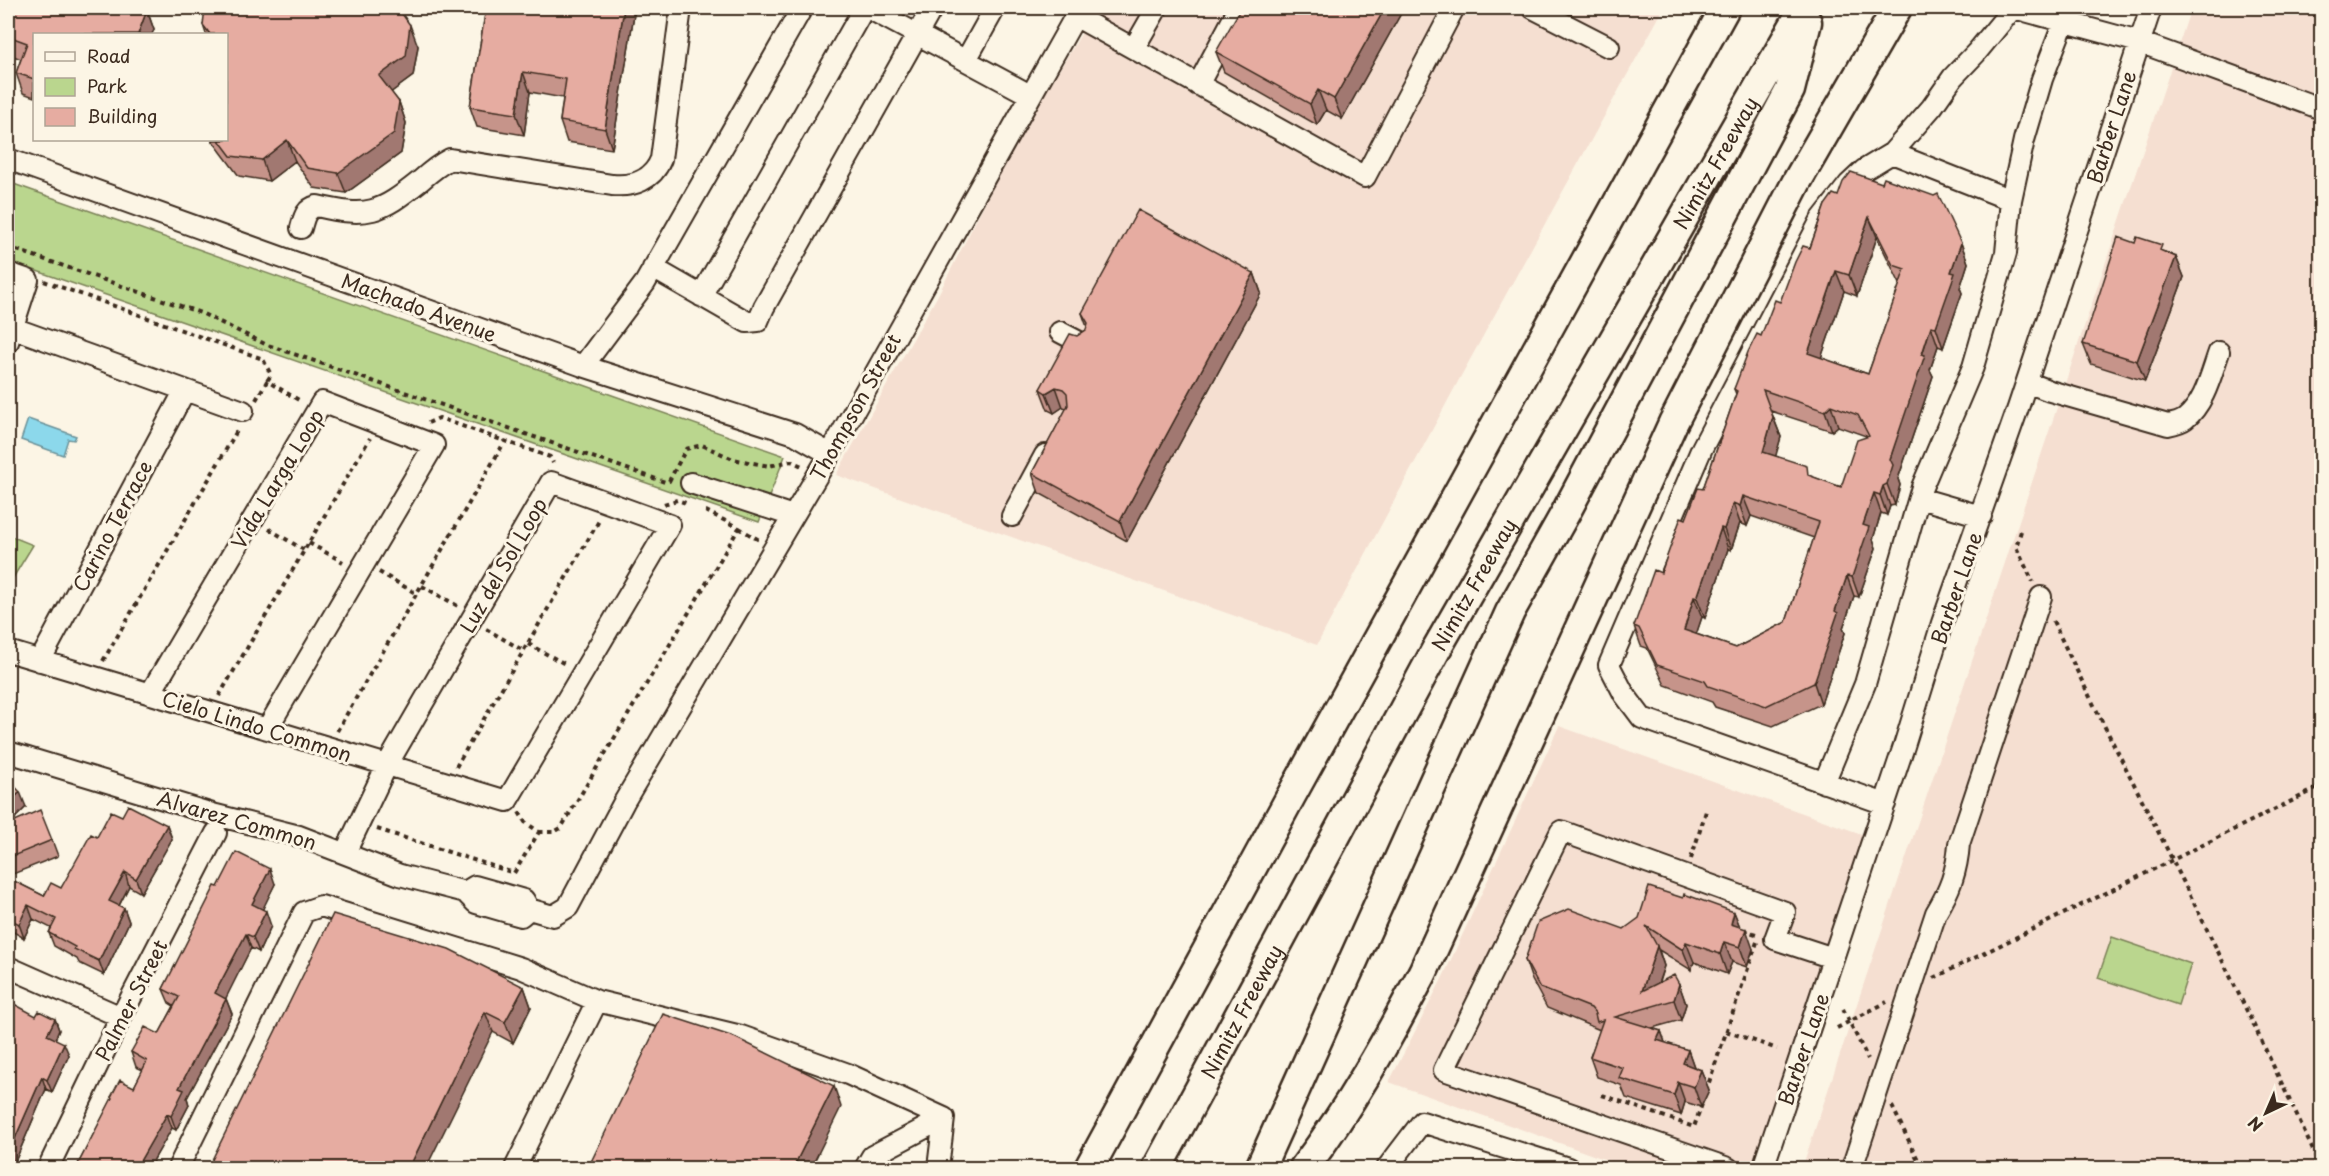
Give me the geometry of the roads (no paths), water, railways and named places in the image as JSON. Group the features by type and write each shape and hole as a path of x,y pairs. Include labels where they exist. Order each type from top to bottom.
{"highway":[{"path":"1089,1168 1725,8"},
{"name":"Nimitz Freeway","path":"1157,1168 1437,648 1804,8"},
{"path":"1260,1168 1510,612 1566,512 1790,90 1810,8"},
{"path":"1304,1168 1330,1134 1379,1056 1423,972 1673,423 1796,183 1897,8"}],"street":[{"path":"301,228 305,214 312,207 361,213 392,203 440,164 450,159 612,185 636,183 648,177 657,169 661,159 681,8"},
{"path":"583,366 645,283 802,8"},
{"path":"701,296 866,8 1030,95"},
{"path":"653,268 747,321 758,321 932,8"},
{"path":"966,60 995,8"},
{"path":"1134,48 1158,8"},
{"path":"1198,85 1239,8"},
{"path":"1077,12 1198,85 1365,177 1454,8"},
{"path":"1533,8 1609,47"},
{"path":"1885,804 1642,718 1624,694 1609,665 1702,448 1821,220 1849,184 1864,170 1892,153 1932,107 1953,77 2013,8 2139,42 2322,109"},
{"name":"Barber Lane","path":"1762,1168 1885,804 1942,622 2027,382 2151,8"},
{"name":"Thompson Street","path":"560,911 830,454 1077,12"},
{"path":"1824,783 1865,684 1919,498 1973,367 2006,253 2011,200 2024,140 2042,79 2064,22"},
{"path":"1892,153 2011,200"},
{"name":"Machado Avenue","path":"8,159 583,366 795,434 830,454"},
{"path":"8,273 28,280 10,335 185,390 245,414"},
{"path":"1060,332 1083,344"},
{"path":"2027,382 2050,391 2168,425 2184,420 2194,409 2204,394 2219,352"},
{"name":"Carino Terrace","path":"40,661 185,390"},
{"name":"Vida Larga Loop","path":"150,694 322,402 434,445 267,729"},
{"path":"1012,516 1054,438"},
{"name":"Luz del Sol Loop","path":"345,853 387,765 551,482 670,525 508,799"},
{"path":"691,483 793,516"},
{"path":"1919,498 1981,516"},
{"path":"1852,1168 1936,913 1949,892 1957,871 1959,843 2041,597"},
{"name":"Cielo Lindo Common","path":"8,651 328,748 508,799"},
{"name":"Alvarez Common","path":"8,752 216,815 299,836 400,875 465,892 475,886 524,900 529,909 560,911"},
{"path":"1728,1168 1444,1070 1561,831 1785,912 1775,939 1833,958"},
{"name":"Palmer Street","path":"48,1168 121,1017 216,833"},
{"path":"178,1168 304,912 321,906 521,968 597,1001 741,1036 848,1074 944,1118"},
{"path":"8,967 121,1017"},
{"path":"515,1168 597,1001"},
{"path":"865,1168 872,1156 944,1118"},
{"path":"938,1168 944,1118"},
{"path":"1387,1168 1422,1122 1568,1168"}],"water":[{"path":"28,419 76,436 74,440 68,439 63,455 21,440"}]}
